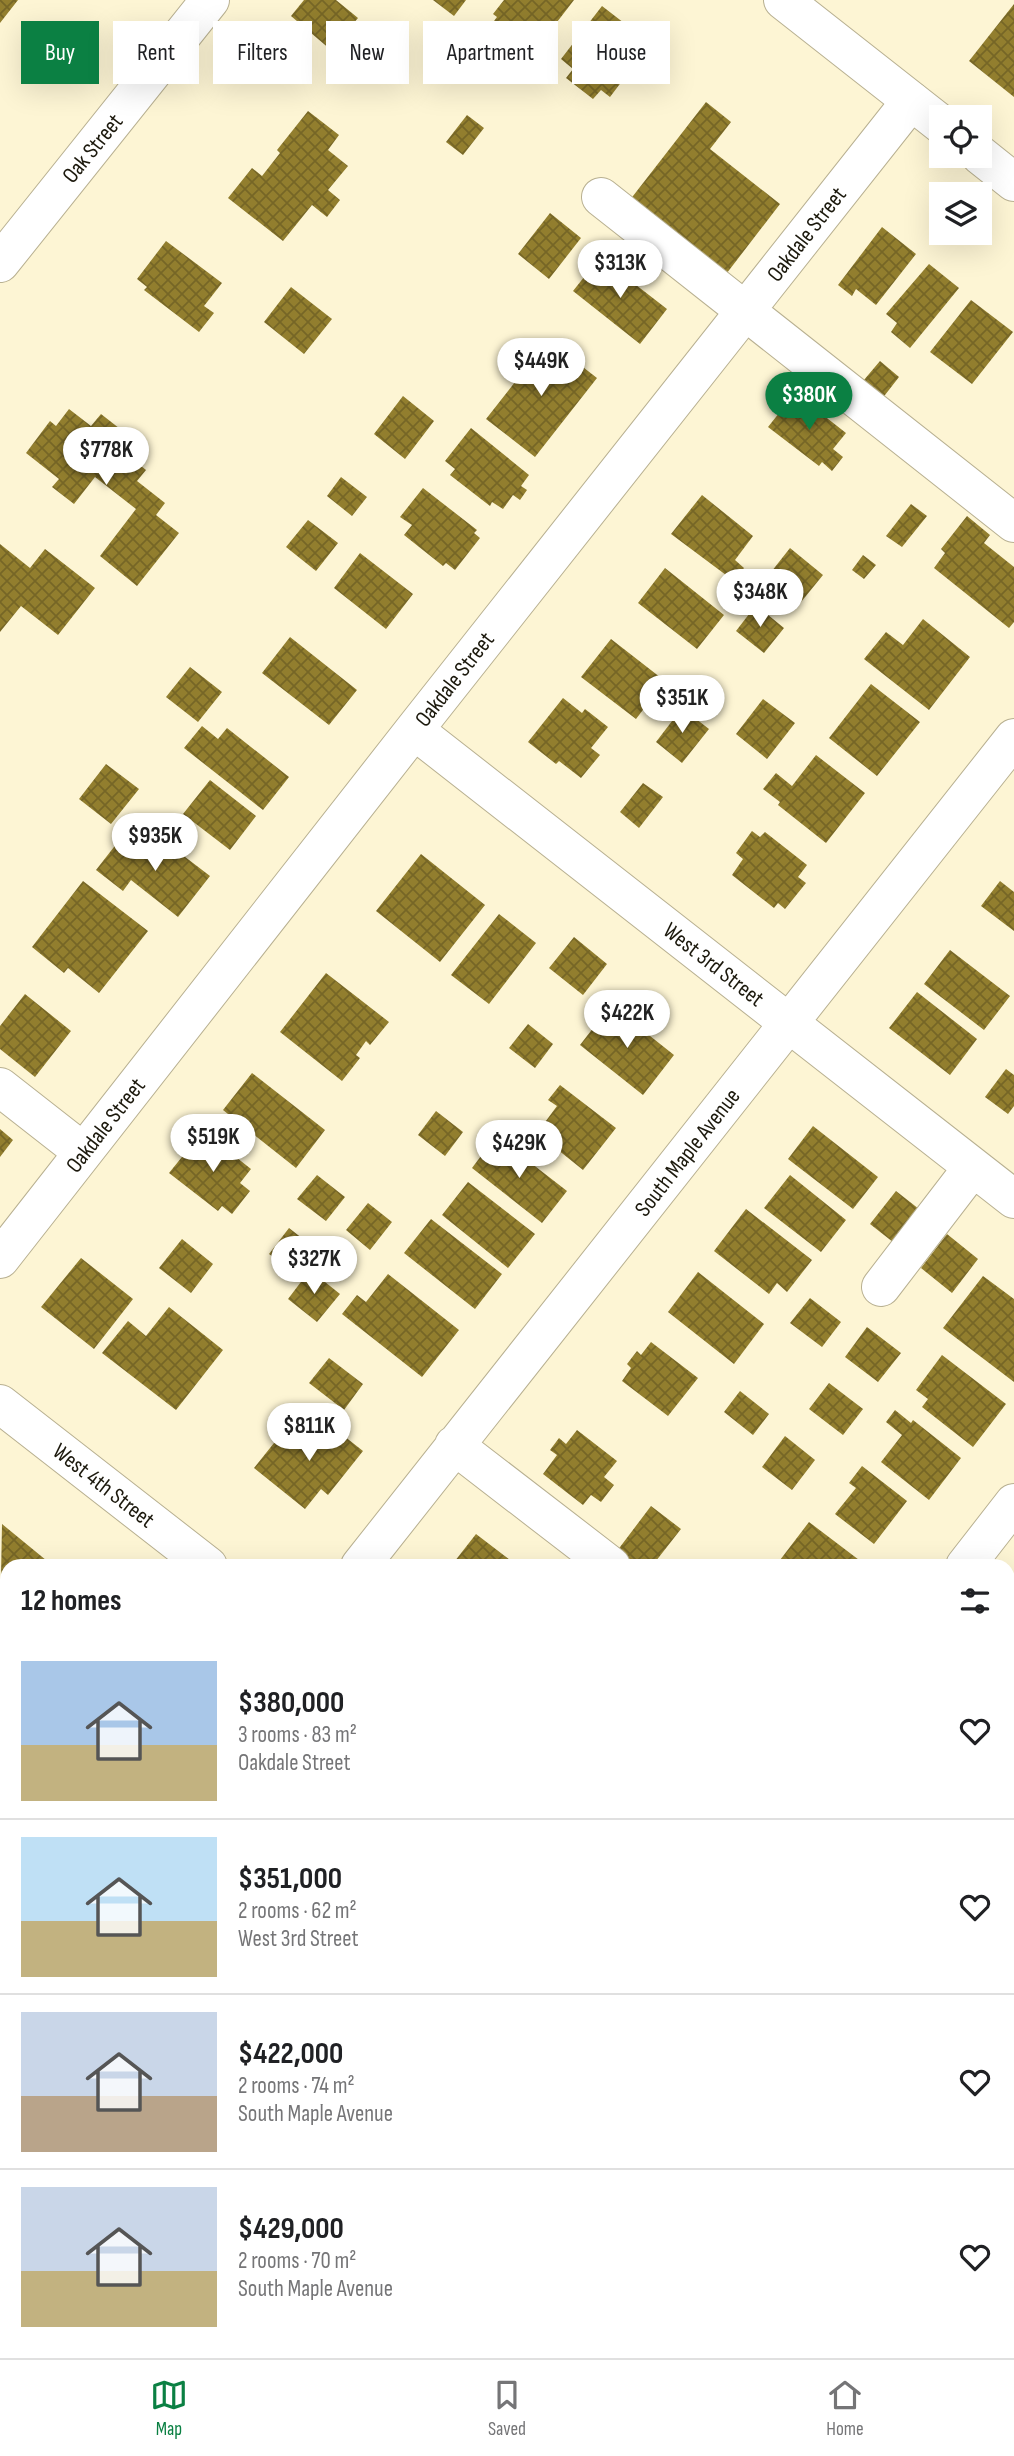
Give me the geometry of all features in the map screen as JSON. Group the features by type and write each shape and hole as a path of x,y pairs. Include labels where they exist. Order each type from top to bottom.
{"street":[{"name":"Oak Street","path":"0,263 210,0"},
{"path":"783,0 929,115"},
{"name":"Oakdale Street","path":"0,1259 911,101"},
{"path":"992,165 1014,182"},
{"path":"601,197 1014,523"},
{"name":"West 3rd Street","path":"414,730 1014,1199"},
{"name":"South Maple Avenue","path":"365,1559 1014,738"},
{"path":"0,1087 83,1152"},
{"path":"881,1287 973,1167"},
{"name":"West 4th Street","path":"0,1404 199,1559"},
{"path":"454,1445 602,1559"},
{"path":"970,1559 1014,1503"}],"building":[{"path":"0,0 18,0 0,23"},
{"path":"304,0 336,0 358,18 355,21 326,21 326,46 312,34 312,21 297,21 291,16"},
{"path":"433,0 466,0 454,16"},
{"path":"504,0 574,0 558,21 494,21 497,17 493,14"},
{"path":"1014,4 1014,97 969,61"},
{"path":"602,6 621,21 590,21"},
{"path":"572,45 572,68 561,59"},
{"path":"572,70 572,83 566,78"},
{"path":"574,84 620,84 610,97 601,90 593,99"},
{"path":"706,102 731,122 710,149 780,204 720,282 626,205"},
{"path":"308,111 339,135 328,150 348,166 328,190 340,200 327,217 312,205 283,241 228,198 252,168 262,176 280,153 277,150"},
{"path":"467,115 484,128 463,155 446,142"},
{"path":"550,213 581,238 549,279 518,254"},
{"path":"882,227 916,254 876,305 856,289 852,296 838,285"},
{"path":"166,241 222,283 204,306 214,313 199,332 144,290 147,287 137,279"},
{"path":"600,257 667,309 640,344 573,291"},
{"path":"929,264 959,288 910,348 891,332 897,323 886,314"},
{"path":"291,287 332,319 304,354 264,322"},
{"path":"971,300 1013,332 972,384 930,352"},
{"path":"548,340 597,378 535,457 486,419"},
{"path":"880,361 899,377 878,404 858,387"},
{"path":"795,393 846,433 833,449 843,457 832,471 822,462 819,466 768,427"},
{"path":"403,396 434,421 405,459 374,434"},
{"path":"69,409 91,426 101,414 124,432 114,444 146,470 137,481 165,503 156,515 179,533 137,586 100,556 136,509 95,477 74,504 52,487 59,479 26,453 50,421 56,426"},
{"path":"471,428 529,475 521,486 527,490 520,500 513,495 503,509 492,502 490,506 450,475 455,469 445,461"},
{"path":"341,477 367,497 352,516 327,496"},
{"path":"423,488 477,530 474,533 480,538 455,570 446,563 443,566 404,535 412,525 400,517"},
{"path":"702,495 753,536 735,560 744,568 734,581 671,534"},
{"path":"911,504 927,516 902,547 886,536"},
{"path":"967,516 990,535 984,543 1014,567 1014,622 1009,628 934,568 945,553 941,549"},
{"path":"308,520 338,543 316,571 286,547"},
{"path":"0,544 30,568 45,549 95,588 58,635 21,606 0,632"},
{"path":"790,548 823,575 797,607 764,581"},
{"path":"360,553 413,594 386,629 334,588"},
{"path":"863,555 876,565 864,579 852,570"},
{"path":"665,568 724,615 697,649 638,603"},
{"path":"756,605 784,628 764,653 736,631"},
{"path":"923,619 970,657 929,710 864,659 886,632 903,645"},
{"path":"290,637 357,690 329,725 262,673"},
{"path":"611,639 665,681 636,719 581,677"},
{"path":"190,667 222,692 198,722 166,697"},
{"path":"871,684 920,722 877,776 829,738"},
{"path":"563,698 582,713 585,709 608,727 591,748 600,755 581,778 559,761 556,764 528,742"},
{"path":"763,699 795,723 767,759 736,734"},
{"path":"682,708 709,729 682,763 656,742"},
{"path":"202,726 218,739 227,728 289,777 263,810 184,748"},
{"path":"816,755 865,793 826,843 778,805 780,802 763,789 776,773 792,786"},
{"path":"106,764 139,789 111,824 79,799"},
{"path":"210,780 256,816 230,850 183,814"},
{"path":"643,783 663,797 639,828 620,812"},
{"path":"752,831 760,837 765,832 807,865 798,877 806,883 785,909 778,903 774,908 732,875 743,859 736,853"},
{"path":"159,837 210,876 178,917 131,880 123,891 96,870 121,838 145,855"},
{"path":"421,854 485,905 440,962 376,911"},
{"path":"83,881 148,931 99,993 68,968 64,973 32,947"},
{"path":"1000,881 1014,892 1014,931 981,906"},
{"path":"499,914 536,943 489,1004 451,975"},
{"path":"574,937 607,964 583,995 549,968"},
{"path":"950,950 1010,996 984,1030 924,984"},
{"path":"326,973 389,1022 370,1045 366,1041 356,1055 360,1058 342,1081 280,1032"},
{"path":"917,992 977,1039 950,1075 889,1028"},
{"path":"25,994 71,1031 35,1077 0,1049 0,1026"},
{"path":"611,1005 674,1055 643,1095 580,1045"},
{"path":"528,1024 553,1044 535,1068 509,1048"},
{"path":"1006,1069 1014,1075 1014,1106 1008,1114 985,1097"},
{"path":"252,1073 325,1130 296,1168 223,1110"},
{"path":"560,1085 616,1128 583,1170 537,1133 557,1106 548,1100"},
{"path":"436,1111 463,1132 445,1156 418,1135"},
{"path":"813,1126 878,1177 853,1209 788,1159"},
{"path":"0,1129 13,1140 0,1157"},
{"path":"203,1131 251,1169 240,1183 250,1191 232,1214 222,1206 218,1211 169,1173"},
{"path":"496,1136 567,1191 542,1223 472,1168"},
{"path":"317,1175 345,1197 326,1221 297,1199"},
{"path":"790,1175 846,1220 821,1252 764,1208"},
{"path":"468,1182 535,1234 508,1268 442,1215"},
{"path":"896,1191 924,1213 898,1246 870,1224"},
{"path":"368,1203 392,1222 370,1250 346,1230"},
{"path":"746,1209 812,1260 787,1292 777,1283 769,1294 714,1251"},
{"path":"431,1219 502,1274 475,1309 404,1253"},
{"path":"289,1228 307,1242 287,1267 269,1254"},
{"path":"947,1234 978,1259 952,1293 921,1268"},
{"path":"182,1239 213,1264 191,1293 159,1268"},
{"path":"81,1258 133,1299 94,1349 41,1307"},
{"path":"310,1270 340,1294 317,1322 288,1299"},
{"path":"698,1272 764,1324 734,1364 668,1312"},
{"path":"388,1274 459,1330 422,1377 342,1314 357,1295 366,1302"},
{"path":"983,1276 1014,1299 1014,1382 943,1328"},
{"path":"810,1298 841,1322 822,1347 790,1323"},
{"path":"169,1307 223,1350 176,1410 102,1353 128,1321 146,1336"},
{"path":"867,1327 901,1353 878,1382 845,1357"},
{"path":"651,1342 698,1378 668,1416 622,1381 631,1368 627,1364 637,1351 641,1355"},
{"path":"942,1355 1006,1404 973,1447 922,1407 928,1399 916,1390"},
{"path":"329,1358 363,1384 344,1410 309,1383"},
{"path":"829,1383 863,1409 843,1435 809,1409"},
{"path":"740,1391 769,1414 753,1435 724,1412"},
{"path":"895,1410 911,1423 913,1420 961,1458 929,1500 881,1462 902,1435 886,1422"},
{"path":"325,1421 363,1451 328,1495 321,1489 305,1509 254,1468 286,1428 308,1444"},
{"path":"577,1430 617,1461 604,1477 614,1485 601,1502 591,1495 583,1505 543,1474 557,1455 550,1450 559,1438 566,1444"},
{"path":"785,1436 815,1460 792,1490 762,1467"},
{"path":"862,1466 907,1501 874,1544 835,1514 856,1488 849,1483"},
{"path":"651,1506 681,1529 657,1559 628,1559 617,1551"},
{"path":"809,1522 858,1559 781,1559"},
{"path":"2,1524 45,1559 1,1559"},
{"path":"476,1534 509,1559 456,1559"}]}
